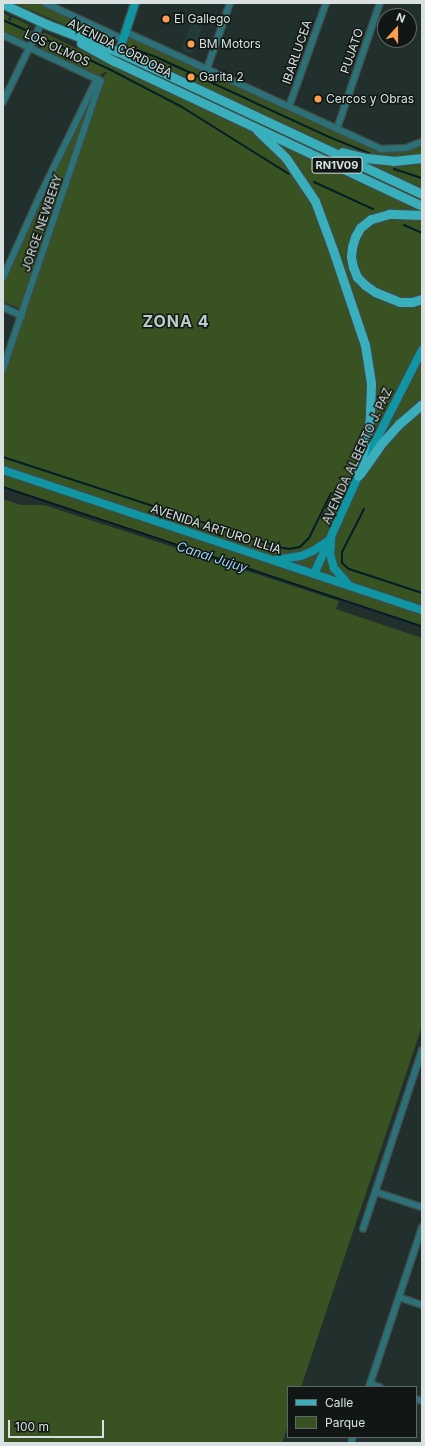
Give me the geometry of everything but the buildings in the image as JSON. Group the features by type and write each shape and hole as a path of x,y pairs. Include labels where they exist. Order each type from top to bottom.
{"main road":[{"path":"119,52 135,3"},
{"name":"AVENIDA CÓRDOBA","path":"3,4 44,23 114,61 422,206"},
{"name":"AVENIDA CÓRDOBA","path":"44,23 119,52 422,194"},
{"path":"251,125 286,158 315,201 359,326 368,363 371,403 368,435 358,476"},
{"path":"323,148 366,158 393,161 422,158"},
{"path":"422,215 389,214 370,219 360,228 355,237 351,257 357,277 365,286 375,292 400,302 412,302 422,299"},
{"name":"AVENIDA ALBERTO J. PAZ","path":"314,574 358,476 422,350"},
{"path":"358,476 380,445 422,404"},
{"name":"AVENIDA ARTURO ILLIA","path":"3,470 422,610"},
{"path":"274,560 301,556 313,551 331,539"},
{"path":"331,539 332,561 334,568 348,585"}],"street":[{"path":"45,3 207,69 381,149 406,148 422,142"},
{"path":"207,69 230,3"},
{"name":"IBARLUCEA","path":"289,107 326,3"},
{"name":"PUJATO","path":"337,129 380,3"},
{"path":"3,102 29,47 44,23"},
{"name":"LOS OLMOS","path":"3,35 99,80"},
{"name":"JORGE NEWBERY","path":"3,278 99,80"},
{"name":"JORGE NEWBERY","path":"3,371 99,80"},
{"path":"3,307 22,316"},
{"path":"363,1229 422,1051"},
{"path":"376,1192 422,1207"},
{"path":"370,1385 422,1228"},
{"path":"399,1297 422,1305"}],"shaded area":[{"path":"191,23 202,27 192,54 181,50"}],"green space":[{"path":"14,3 37,3 109,38 107,43"},
{"path":"3,13 9,16 8,20 11,21 12,17 27,24 32,31 29,37 22,40 3,31"},
{"path":"126,32 381,149 393,150 422,142 422,626 3,487 3,371 101,81 107,72 99,76 43,50 37,43 38,39 41,34 45,33 111,65 119,52"},
{"path":"87,103 89,108 19,308 3,302 3,284"},
{"path":"3,499 21,505 44,505 339,601 336,609 422,638 422,1026 301,1386 287,1386 287,1429 282,1443 3,1443"}],"waterway":[{"path":"3,20 25,30"},
{"path":"47,40 109,69 182,107 289,174"},
{"path":"134,49 156,57 329,137 371,154"},
{"path":"394,169 422,178"},
{"path":"314,182 373,209"},
{"path":"404,225 422,233"},
{"path":"3,457 278,547 289,549 300,547 309,538 331,493"},
{"name":"Canal Jujuy","path":"3,487 422,626"},
{"path":"364,509 342,552 342,563 349,569 422,593"}],"place":[{"name":"El Gallego","path":"166,19"},
{"name":"BM Motors","path":"191,44"},
{"name":"Garita 2","path":"191,77"},
{"name":"Cercos y Obras","path":"318,99"}],"district":[{"name":"ZONA 4","path":"176,321"}]}
